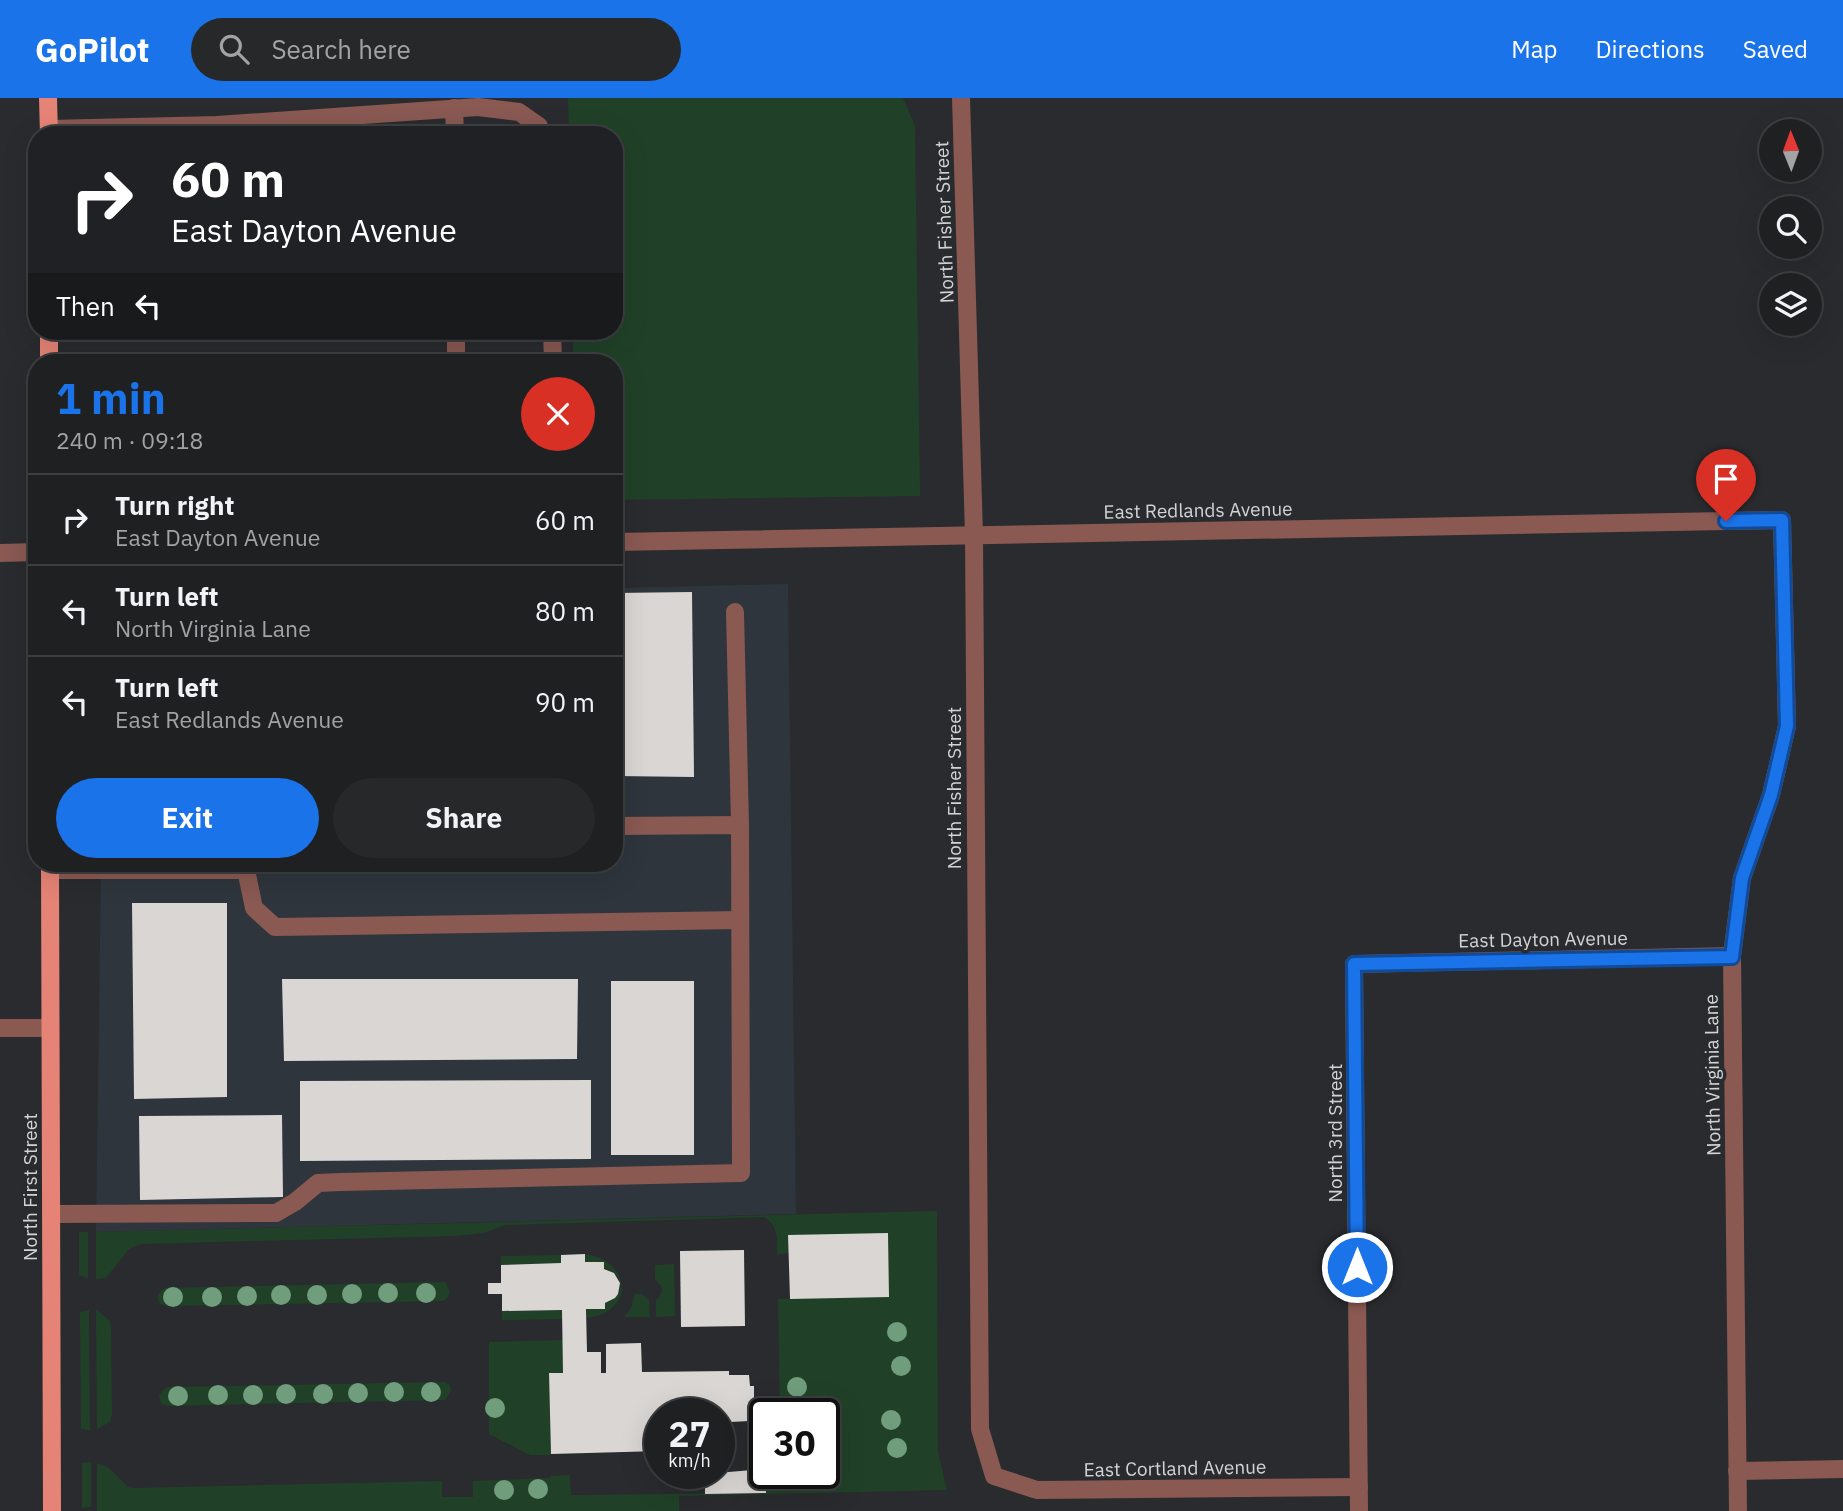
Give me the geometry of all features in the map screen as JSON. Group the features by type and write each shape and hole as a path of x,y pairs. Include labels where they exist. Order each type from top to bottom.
{"main road":[{"path":"48,98 48,126"},
{"name":"North First Street","path":"50,872 52,1511"}],"street":[{"name":"North Fisher Street","path":"961,98 974,535 980,1429 994,1476"},
{"path":"193,126 478,107 519,112 539,126"},
{"path":"454,108 454,126"},
{"name":"East Redlands Avenue","path":"623,542 1782,520"},
{"name":"North Virginia Lane","path":"1738,1511 1732,957 1742,878 1771,795 1787,726 1782,520"},
{"path":"0,553 28,552"},
{"path":"51,1214 276,1213 318,1183 741,1173 740,825 735,612"},
{"path":"623,826 740,825"},
{"path":"249,872 254,908 275,927 740,920"},
{"name":"East Dayton Avenue","path":"1354,964 1732,957"},
{"name":"North 3rd Street","path":"1354,964 1359,1511"},
{"path":"0,1028 50,1028"},
{"path":"1737,1471 1843,1469"},
{"name":"East Cortland Avenue","path":"994,1476 1037,1490 1359,1487"}],"shaded area":[{"path":"788,584 796,1214 96,1232 101,872 623,872 623,588"}],"green space":[{"path":"568,98 903,98 915,126 920,496 623,500 623,354 573,354 573,340 623,340 623,126 569,126"},
{"path":"937,1211 938,1452 947,1490 679,1496 679,1511 97,1511 97,1463 109,1468 128,1487 134,1488 442,1481 442,1497 473,1497 473,1481 570,1475 571,1495 765,1493 765,1489 840,1489 840,1398 780,1398 778,1299 889,1296 888,1233 777,1255 775,1229 764,1217 505,1225 484,1233 455,1236 141,1244 129,1249 106,1278 96,1279 96,1232"},
{"path":"79,1232 88,1232 88,1278 79,1275"},
{"path":"585,1254 600,1258 612,1266 619,1275 622,1286 620,1297 614,1306 603,1314 587,1318 586,1309 604,1309 605,1303 612,1300 620,1285 616,1275 604,1269 603,1262 585,1262"},
{"path":"561,1255 561,1263 501,1265 501,1256"},
{"path":"674,1264 675,1316 656,1317 656,1300 662,1290 655,1280 655,1265"},
{"path":"445,1282 450,1292 443,1301 166,1306 160,1304 157,1297 165,1288"},
{"path":"635,1294 642,1294 649,1300 650,1317 624,1317 631,1308"},
{"path":"96,1309 110,1321 112,1415 110,1422 97,1429"},
{"path":"89,1310 90,1431 81,1428 80,1312"},
{"path":"562,1310 562,1319 502,1320 502,1311"},
{"path":"563,1340 563,1373 549,1374 551,1455 530,1455 489,1434 489,1342"},
{"path":"444,1382 450,1385 451,1391 445,1400 167,1406 161,1403 159,1396 167,1387"},
{"path":"91,1462 91,1507 82,1508 82,1463"}],"building":[{"path":"692,592 694,777 623,776 623,593"},
{"path":"132,903 227,903 227,1097 134,1099"},
{"path":"282,979 578,979 577,1059 284,1061"},
{"path":"611,981 694,981 694,1155 611,1155"},
{"path":"591,1080 591,1159 300,1161 300,1081"},
{"path":"282,1115 283,1197 140,1200 139,1116"},
{"path":"888,1233 889,1297 790,1299 788,1235"},
{"path":"744,1250 745,1326 681,1327 680,1251"},
{"path":"585,1254 585,1262 604,1262 604,1269 614,1273 620,1283 618,1294 605,1303 605,1309 586,1309 587,1352 601,1352 601,1373 606,1373 606,1344 641,1343 642,1372 729,1371 729,1375 749,1375 750,1386 754,1386 754,1398 749,1398 749,1421 735,1422 735,1398 644,1398 644,1451 551,1454 549,1373 563,1373 562,1310 502,1311 502,1294 488,1294 488,1283 501,1283 501,1265 561,1263 561,1255"},
{"path":"749,1470 749,1489 766,1489 766,1493 705,1494 705,1489 735,1489 735,1472"}],"route":[{"path":"1357,1267 1354,964 1732,957 1742,878 1771,795 1787,726 1782,520 1726,521"}]}
